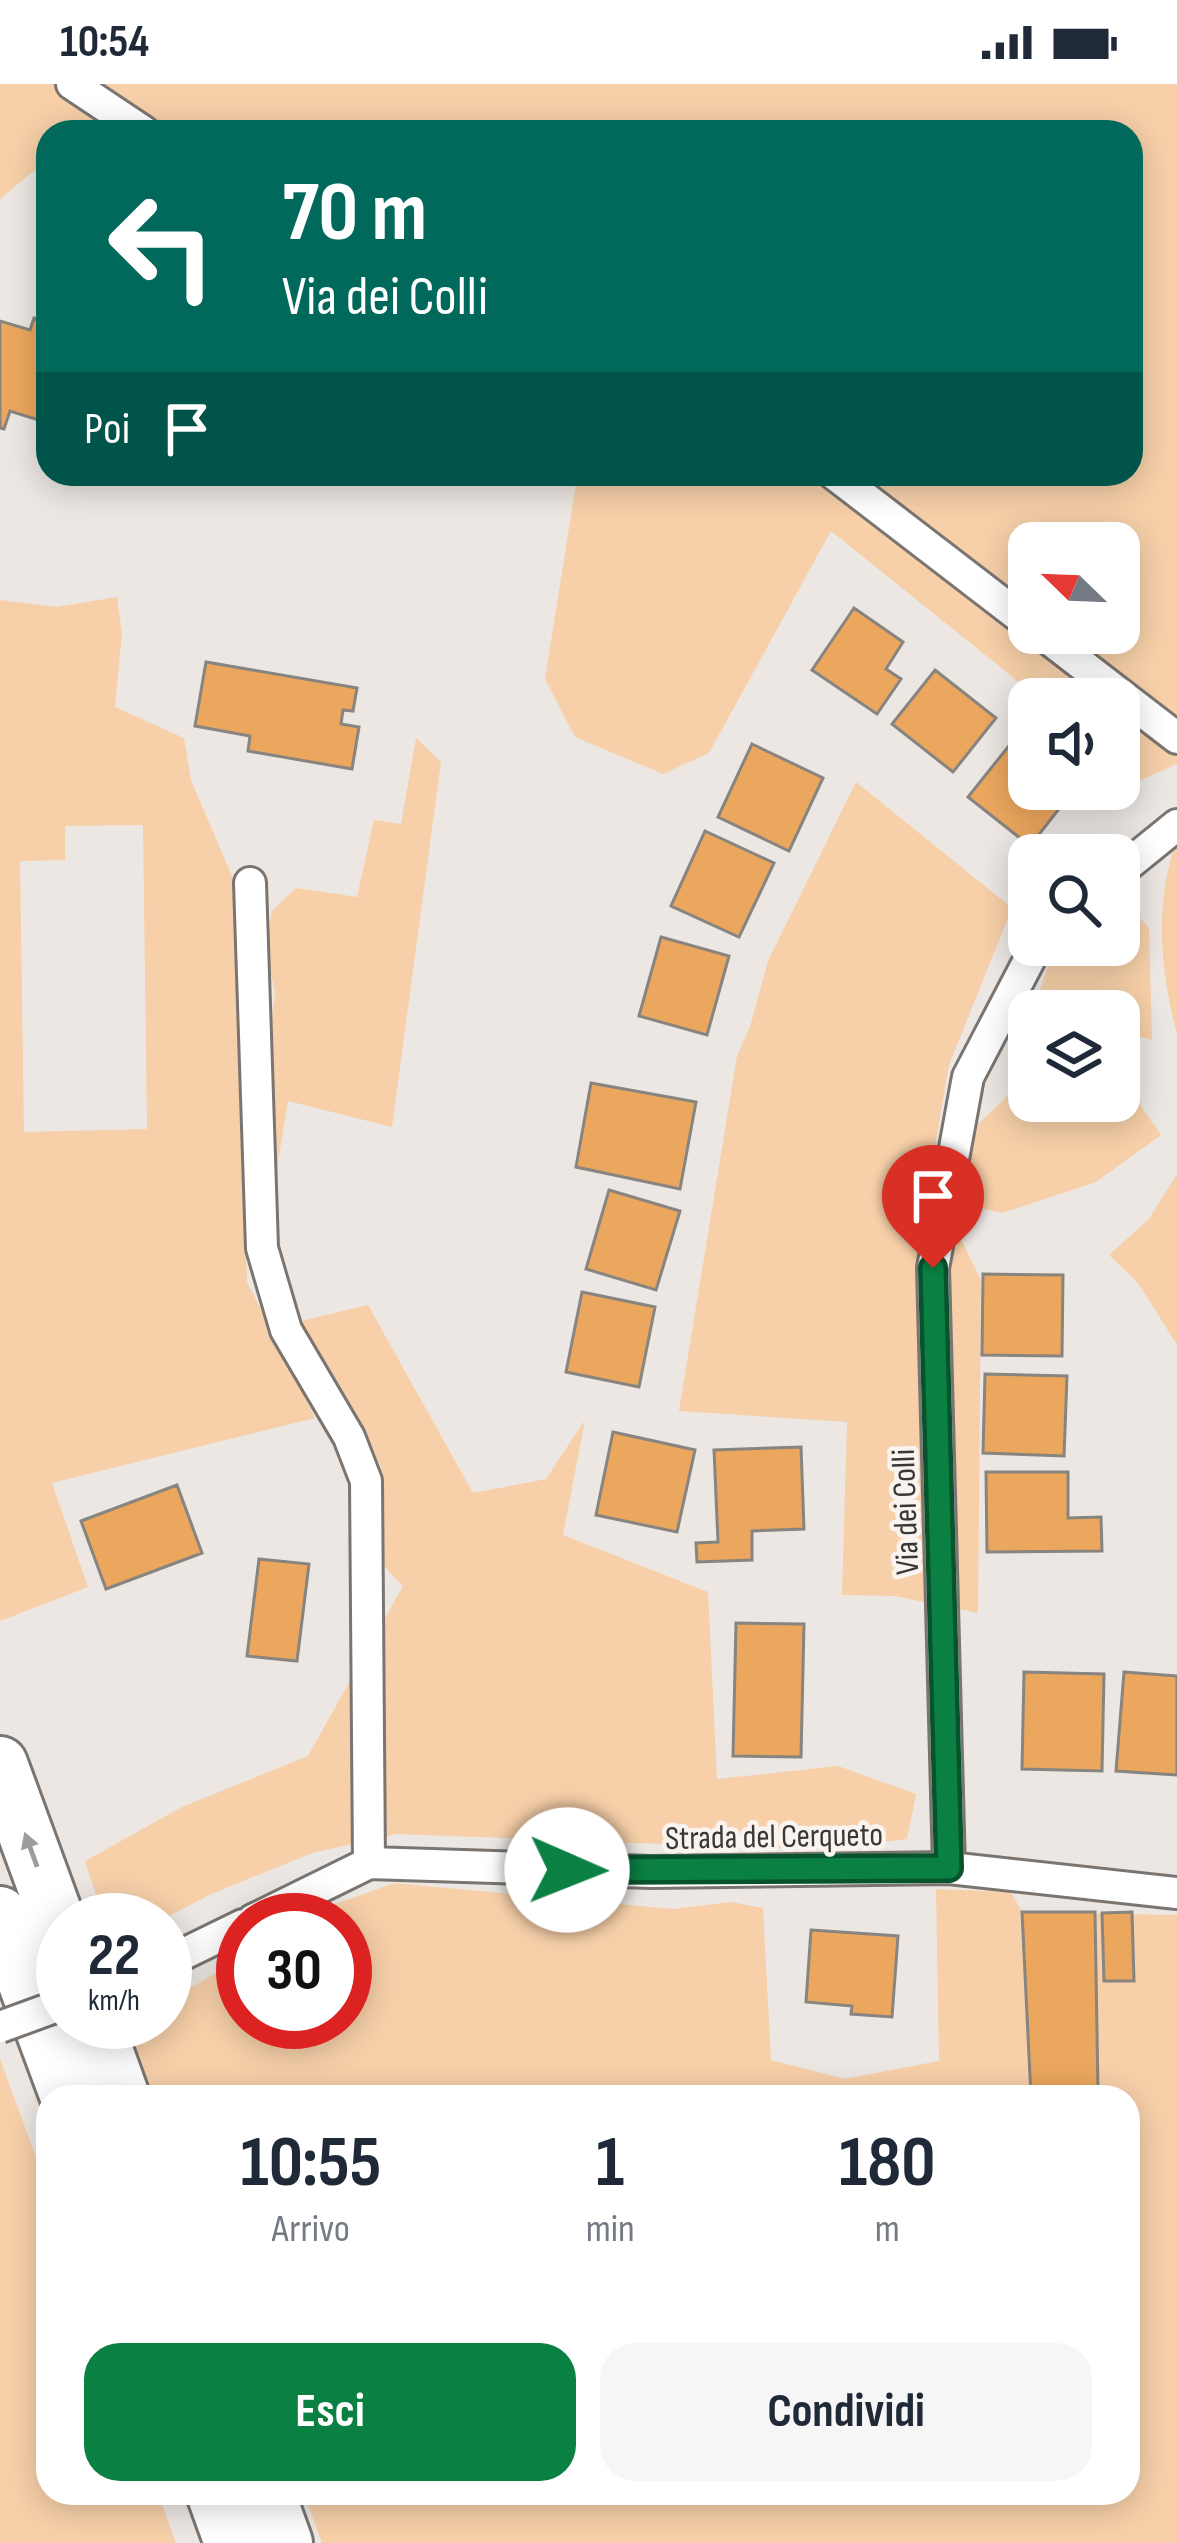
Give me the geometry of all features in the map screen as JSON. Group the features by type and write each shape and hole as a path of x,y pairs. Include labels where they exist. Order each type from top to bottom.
{"highway":[{"path":"0,1764 47,1893"},
{"path":"0,1914 64,2085"},
{"path":"104,2049 118,2085"},
{"path":"218,2505 232,2543"},
{"path":"271,2505 285,2543"}],"street":[{"path":"72,84 126,120"},
{"path":"850,486 1008,608"},
{"path":"1068,654 1177,738"},
{"path":"1140,855 1177,825"},
{"path":"250,883 262,1248 286,1330 350,1437 366,1481 368,1863"},
{"name":"Via dei Colli","path":"949,1868 933,1268 968,1077 1026,966"},
{"name":"Strada del Cerqueto","path":"307,1893 368,1863 652,1873 949,1868"},
{"path":"949,1868 1177,1893"},
{"path":"0,2027 36,2014"}],"shaded area":[{"path":"0,84 1177,84 1177,764 1140,779 1140,678 1014,678 831,531 709,753 663,774 575,737 545,679 576,486 1143,486 1143,120 36,120 36,171 0,199"},
{"path":"117,597 122,633 115,707 184,738 191,780 234,881 247,1282 315,1418 52,1483 88,1587 0,1621 0,600 56,607","holes":["143,825 147,1129 24,1132 20,861 65,860 65,826"]},
{"path":"416,738 441,762 392,1127 288,1101 274,1186 264,1094 275,992 265,947 272,911 296,888 357,897 374,820 401,824"},
{"path":"856,782 1008,905 1008,918 949,1065 930,1176 981,1280 978,1613 895,1596 842,1595 847,1422 679,1411 737,1056 768,961"},
{"path":"1177,839 1177,1034 1167,985 1162,912"},
{"path":"1140,918 1149,928 1152,1040 1140,1037 1140,990 1040,990 1048,966 1140,966"},
{"path":"1008,1096 1008,1122 1140,1122 1140,1105 1161,1135 1096,1182 1002,1213 958,1202 978,1124"},
{"path":"1177,1174 1177,1345 1138,1283 1109,1255 1149,1219"},
{"path":"368,1305 473,1493 546,1479 585,1420 563,1535 708,1592 717,1779 838,1766 916,1794 907,1839 822,1850 396,1834 312,1853 192,1904 192,1893 95,1893 85,1861 182,1807 308,1756 403,1586 384,1566 381,1467 301,1321"},
{"path":"394,1883 673,1909 731,1902 763,1908 771,2060 845,2079 939,2061 936,1889 1011,1892 1022,1912 1177,1915 1177,2543 322,2543 308,2505 1140,2505 1140,2085 147,2085 133,2049 192,2049 192,1987 216,1973 216,2049 372,2049 372,1893 366,1893"},
{"path":"0,2059 36,2157 36,2505 162,2505 176,2543 0,2543"}],"building":[{"path":"36,319 36,419 10,411 4,429 0,428 0,321 30,330"},
{"path":"854,608 903,642 886,669 901,679 877,714 812,670"},
{"path":"206,662 357,688 353,711 343,710 341,724 359,727 352,769 248,751 250,736 195,726"},
{"path":"935,670 996,718 953,772 892,724"},
{"path":"752,744 823,778 789,851 718,817"},
{"path":"1008,747 1008,810 1058,810 1039,834 1015,834 968,797"},
{"path":"705,831 774,863 739,937 671,906"},
{"path":"661,937 729,956 707,1035 639,1016"},
{"path":"591,1083 696,1102 680,1189 576,1167"},
{"path":"609,1190 680,1211 656,1290 586,1269"},
{"path":"983,1274 1063,1275 1062,1356 982,1355"},
{"path":"582,1292 655,1307 639,1387 566,1372"},
{"path":"985,1374 1067,1376 1064,1456 983,1453"},
{"path":"613,1432 695,1450 677,1532 596,1515"},
{"path":"801,1447 804,1529 752,1531 752,1560 697,1562 696,1543 718,1542 714,1450"},
{"path":"986,1472 1068,1472 1068,1518 1101,1517 1102,1551 987,1552"},
{"path":"177,1485 202,1553 106,1589 81,1521"},
{"path":"259,1559 309,1564 297,1661 247,1656"},
{"path":"736,1623 804,1624 801,1757 733,1756"},
{"path":"1024,1672 1104,1674 1102,1771 1022,1769"},
{"path":"1124,1672 1177,1676 1177,1775 1116,1771"},
{"path":"1022,1912 1095,1912 1098,2085 1030,2085"},
{"path":"1132,1912 1134,1981 1104,1981 1102,1913"},
{"path":"811,1930 898,1936 892,2017 851,2014 852,2006 806,2002"}],"route":[{"path":"567,1870 949,1868 933,1268"}]}
